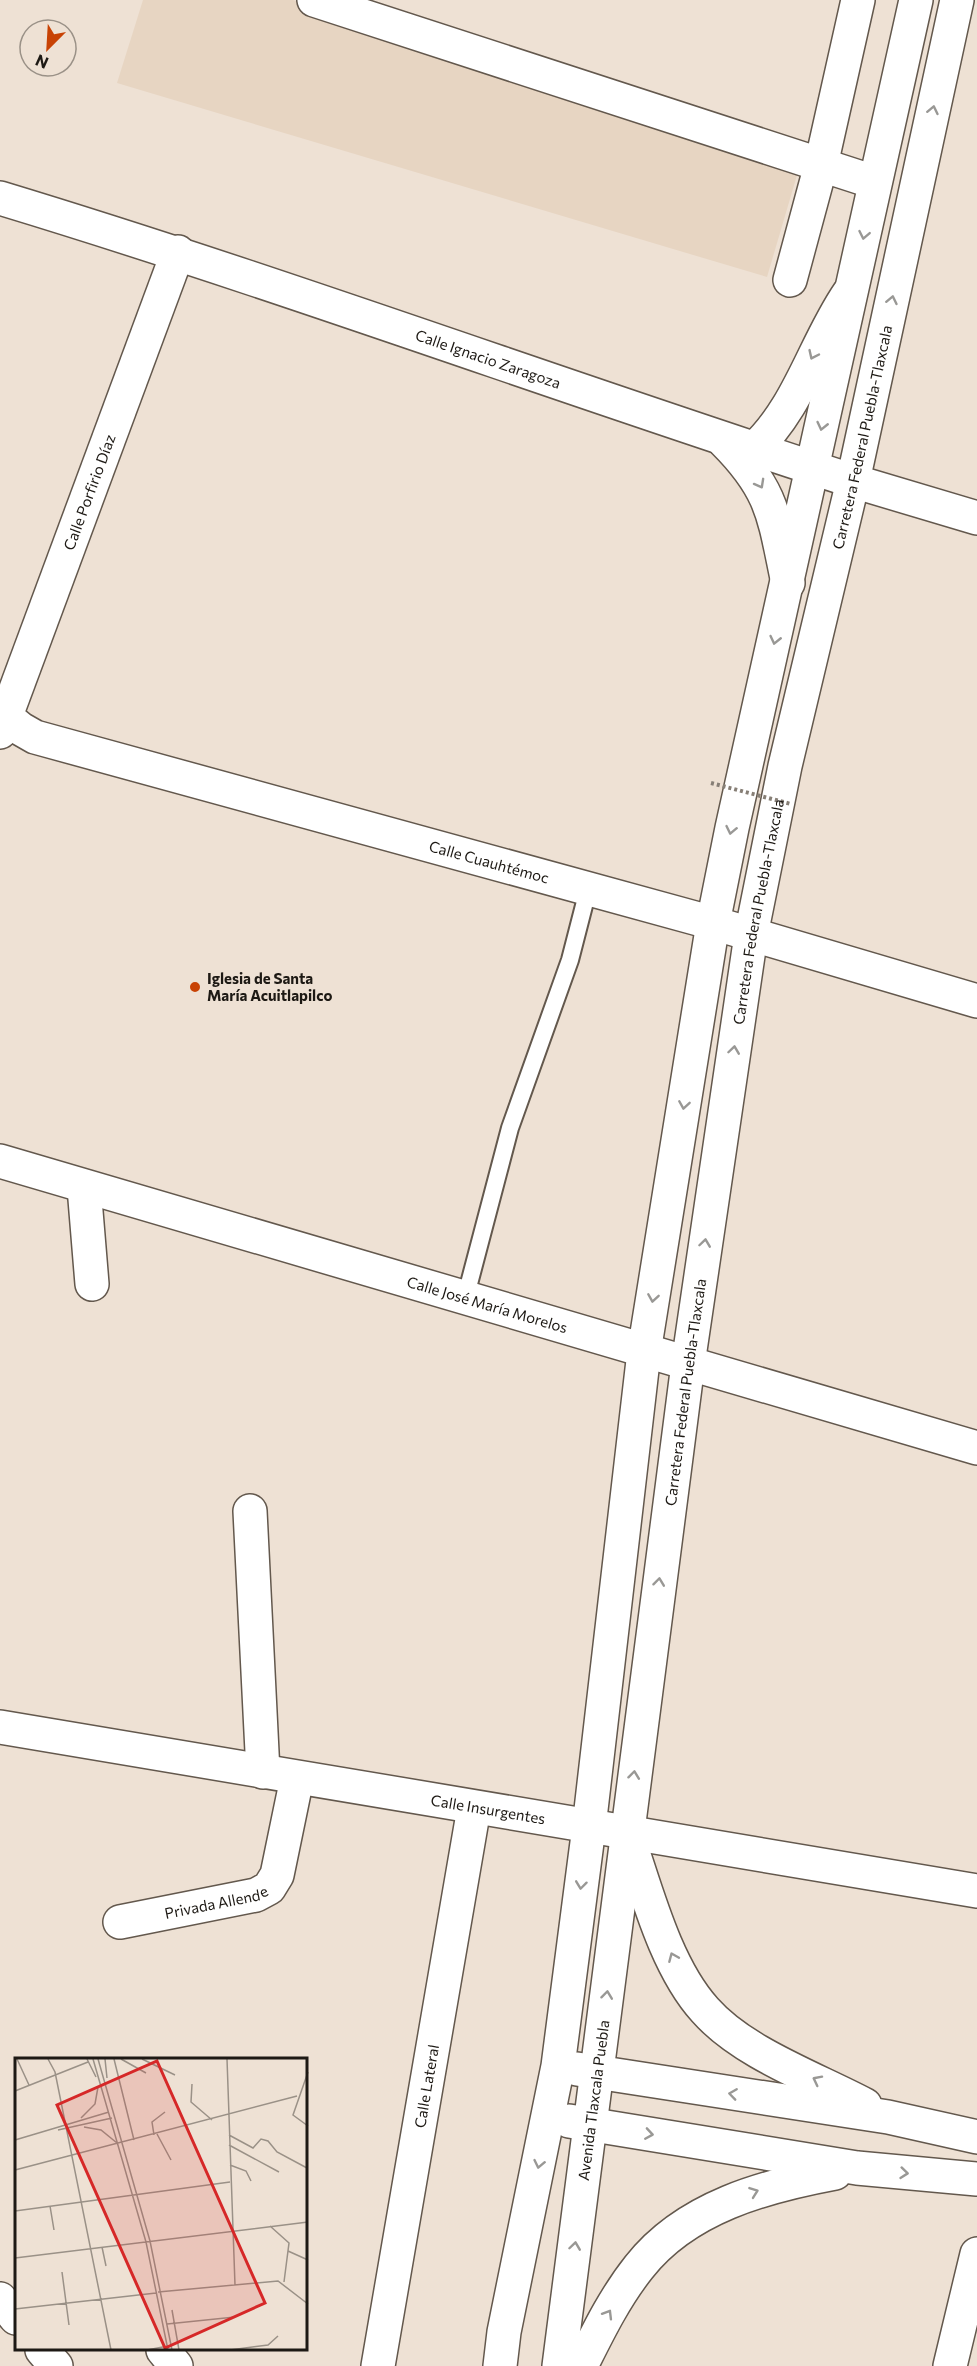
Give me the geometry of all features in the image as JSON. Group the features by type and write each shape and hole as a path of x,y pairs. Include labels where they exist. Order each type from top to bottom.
{"main road":[{"path":"314,0 874,182"},
{"path":"790,280 821,165 858,0"},
{"path":"500,2366 504,2332 558,2066 589,1827 644,1352 713,923 732,828 854,287 874,182 916,0"},
{"name":"Carretera Federal Puebla-Tlaxcala","path":"627,1833 688,1364 751,935 785,766 853,481 960,2"},
{"name":"Calle Ignacio Zaragoza","path":"0,198 178,252 753,450 977,518"},
{"name":"Calle Porfirio Díaz","path":"2,720 178,252"},
{"path":"753,450 772,432 784,416 815,350 854,287"},
{"path":"723,439 755,474 772,508 788,583"},
{"name":"Calle Cuauhtémoc","path":"2,720 35,737 713,923 977,1001"},
{"name":"Calle José María Morelos","path":"0,1161 977,1448"},
{"path":"84,1187 92,1284"},
{"path":"250,1511 263,1772"},
{"name":"Calle Insurgentes","path":"0,1727 977,1891"},
{"name":"Privada Allende","path":"120,1922 256,1895 269,1888 277,1875 297,1778"},
{"name":"Calle Lateral","path":"378,2366 474,1808"},
{"path":"627,1833 654,1913 680,1972 705,2010 744,2042 888,2117"},
{"name":"Avenida Tlaxcala Puebla","path":"560,2366 627,1833"},
{"path":"558,2066 888,2117 977,2137"},
{"path":"549,2118 857,2168 977,2179"},
{"path":"581,2366 597,2332 640,2265 697,2217 780,2183 857,2168"},
{"path":"950,2366 977,2254"},
{"path":"0,2299 15,2317"},
{"path":"491,2366 504,2332"},
{"path":"44,2351 56,2366"},
{"path":"165,2351 176,2366"}],"lane":[{"path":"465,1299 510,1128 570,960 588,890"}],"path":[{"path":"711,783 792,804"}],"shaded area":[{"path":"143,0 293,0 800,165 767,277 117,83"}],"place":[{"name":"Iglesia de Santa María Acuitlapilco","path":"195,987"}]}
